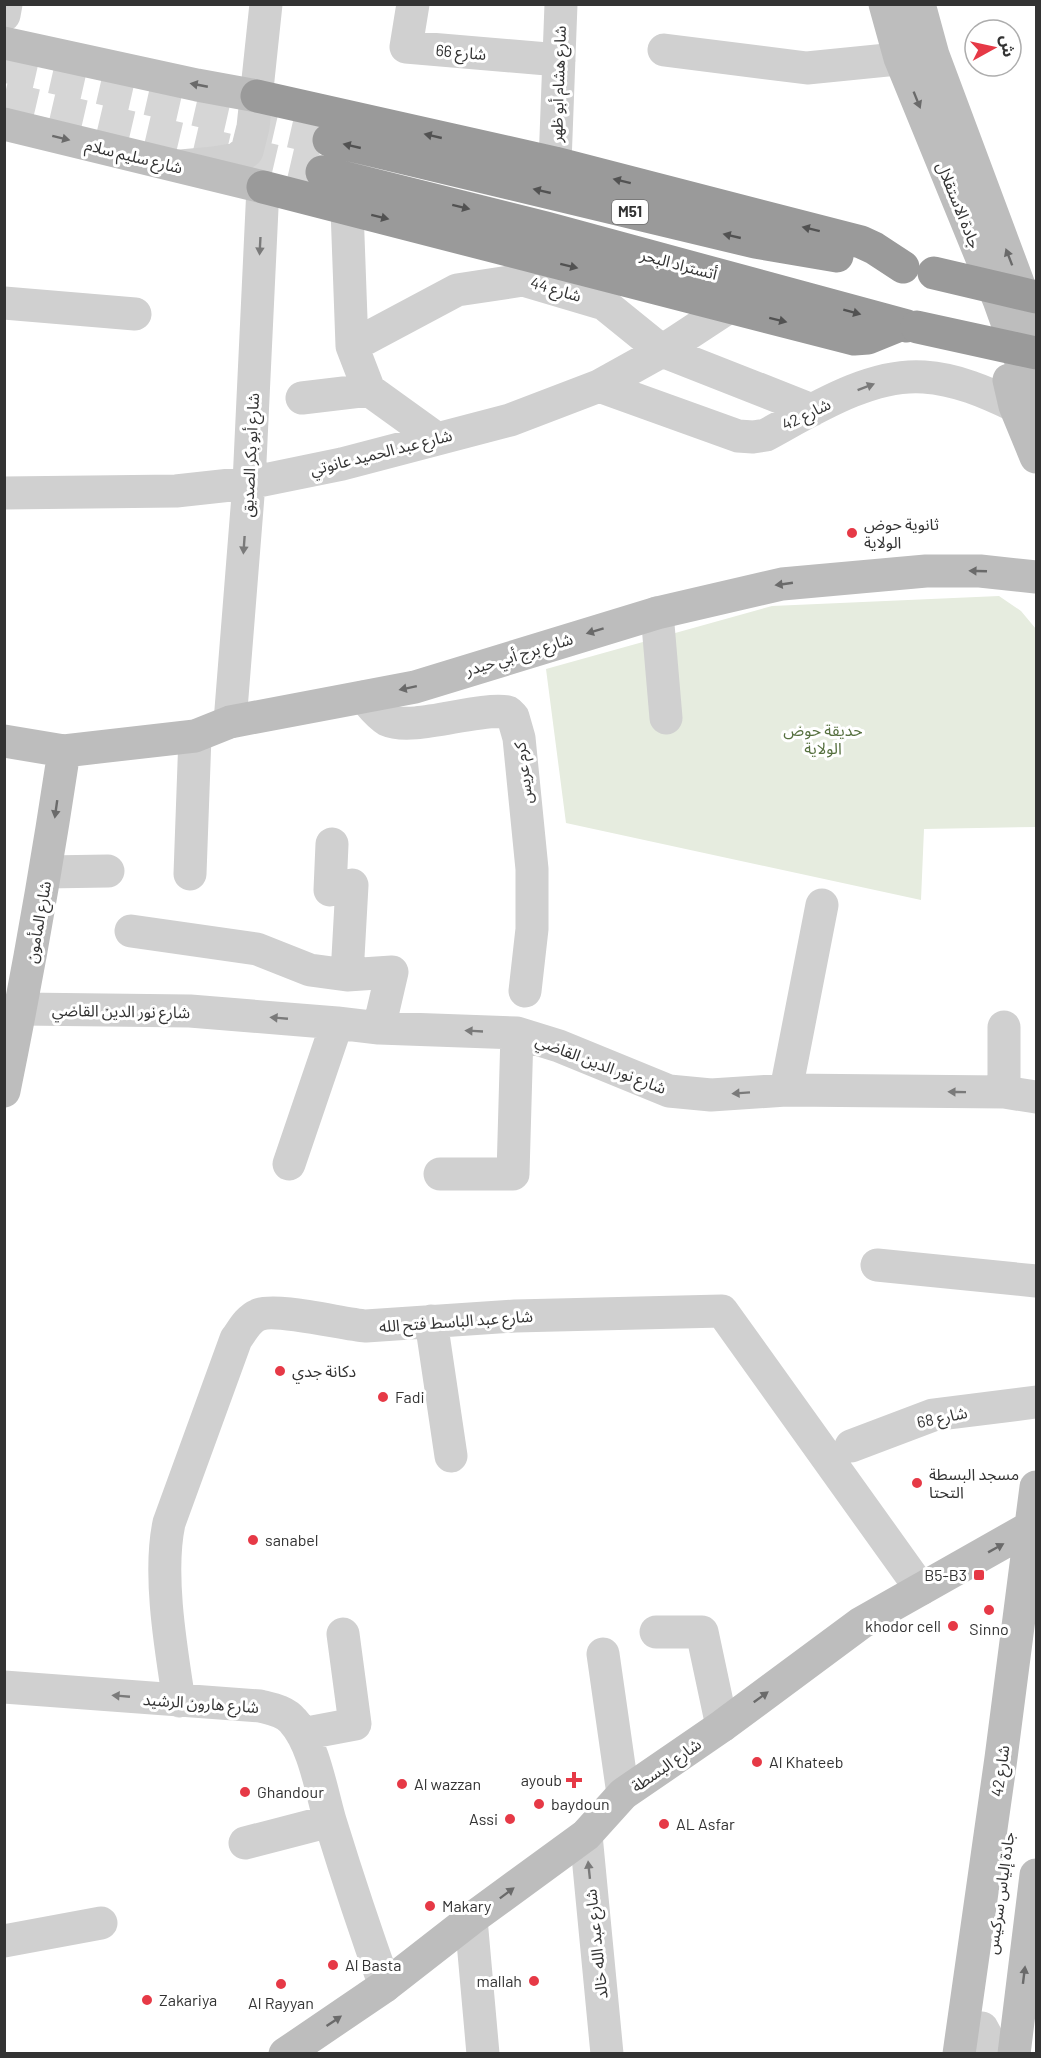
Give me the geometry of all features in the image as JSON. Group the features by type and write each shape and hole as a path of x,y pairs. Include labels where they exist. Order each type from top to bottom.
{"highway":[{"path":"255,111 555,164 861,242 918,270"},
{"name":"M51","path":"329,140 755,242 918,270 1034,314"},
{"name":"أتستراد البحر","path":"322,172 546,228 908,326 1036,353"},
{"path":"263,187 854,339 868,338 908,326"}],"main road":[{"name":"جادة الاستقلال","path":"885,4 900,58 999,300 1026,405"},
{"name":"جادة الاستقلال","path":"919,4 933,55 1034,314"},
{"path":"4,43 186,83 255,111"},
{"name":"شارع سليم سلام","path":"5,124 263,187"},
{"path":"985,270 1026,405 1036,457"},
{"path":"999,300 1034,314"},
{"name":"شارع برج أبي حيدر","path":"4,741 64,751 195,736 230,722 415,687 657,613 782,584 926,571 980,571 1036,577"},
{"name":"شارع المأمون","path":"4,1091 9,1041 22,1010 64,751"},
{"name":"شارع 42","path":"959,2054 1034,1526 1036,1487"},
{"name":"شارع البسطة","path":"285,2054 386,1986 471,1919 586,1834 623,1794 722,1726 861,1623 1034,1526"},
{"name":"جادة إلياس سركيس","path":"985,2045 986,1993 1036,1625"},
{"name":"جادة إلياس سركيس","path":"1014,2054 1028,2010 1036,1875"}],"street":[{"path":"4,15 6,4"},
{"path":"175,166 214,164 237,159 247,151 255,111 266,4"},
{"name":"شارع 66","path":"413,4 406,47 560,60"},
{"name":"شارع هشام أبو ظهر","path":"555,164 561,4"},
{"path":"664,50 807,68 933,55"},
{"path":"4,129 5,124"},
{"name":"شارع أبو بكر الصديق","path":"230,722 249,483 263,187"},
{"path":"347,209 352,346 369,390 436,439"},
{"name":"شارع 44","path":"352,346 458,290 523,280 604,304 662,351 812,410"},
{"path":"4,303 135,314"},
{"name":"شارع عبد الحميد عانوتي","path":"4,493 176,491 249,483 342,464 510,420 599,386 662,351 729,307"},
{"name":"شارع 42","path":"599,386 738,436 753,437 766,435 812,410 876,382 891,379 923,377 969,386 1026,405"},
{"path":"302,398 369,390"},
{"path":"657,613 666,718"},
{"name":"كرم عريس","path":"364,697 381,716 399,723 488,711 508,712 513,717 519,738 532,869 532,929 525,991"},
{"path":"190,874 195,736"},
{"path":"332,844 330,890 352,885 347,975"},
{"path":"46,872 108,871"},
{"path":"786,1090 822,904"},
{"path":"131,931 257,949 310,970 347,975 392,972 379,1028"},
{"name":"شارع نور الدين القاضي","path":"22,1010 190,1011 379,1028 517,1033 559,1046 669,1091 711,1095 786,1090 1004,1092 1036,1097"},
{"path":"289,1164 337,1023"},
{"path":"1004,1027 1004,1092"},
{"path":"440,1173 513,1174 517,1033"},
{"path":"877,1265 1036,1281"},
{"name":"شارع عبد الباسط فتح الله","path":"179,1701 169,1617 164,1543 169,1523 236,1339 257,1315 267,1313 285,1313 345,1324 392,1326 431,1321 557,1314 722,1311 921,1589"},
{"path":"431,1321 451,1456"},
{"name":"شارع 68","path":"851,1446 933,1416 1036,1402"},
{"path":"656,1632 702,1632 722,1726"},
{"path":"302,1734 355,1724 343,1635"},
{"path":"603,1654 623,1794"},
{"name":"شارع هارون الرشيد","path":"4,1687 260,1706 283,1712 302,1734 315,1768 330,1821 386,1986"},
{"path":"245,1843 330,1821"},
{"name":"شارع عبد الله خالد","path":"586,1834 607,2054"},
{"path":"471,1919 483,2054"},
{"path":"4,1941 101,1923"}],"green space":[{"name":"حديقة حوض الولاية","path":"999,596 1021,611 1036,629 1036,827 924,829 921,900 566,823 546,669 772,606"}],"tunnel":[{"path":"4,66 329,140"},
{"path":"4,98 322,172"}],"place":[{"name":"ثانوية حوض الولاية","path":"852,533"},
{"name":"دكانة جدي","path":"280,1371"},
{"name":"Fadi","path":"383,1397"},
{"name":"مسجد البسطة التحتا","path":"917,1483"},
{"name":"sanabel","path":"253,1540"},
{"name":"B5-B3","path":"979,1575"},
{"name":"Sinno","path":"989,1610"},
{"name":"khodor cell","path":"953,1626"},
{"name":"Al Khateeb","path":"757,1762"},
{"name":"ayoub","path":"574,1780"},
{"name":"Al wazzan","path":"402,1784"},
{"name":"Ghandour","path":"245,1792"},
{"name":"baydoun","path":"539,1804"},
{"name":"Assi","path":"510,1819"},
{"name":"AL Asfar","path":"664,1824"},
{"name":"Makary","path":"430,1906"},
{"name":"Al Basta","path":"333,1965"},
{"name":"mallah","path":"534,1981"},
{"name":"Al Rayyan","path":"281,1984"},
{"name":"Zakariya","path":"147,2000"}]}
